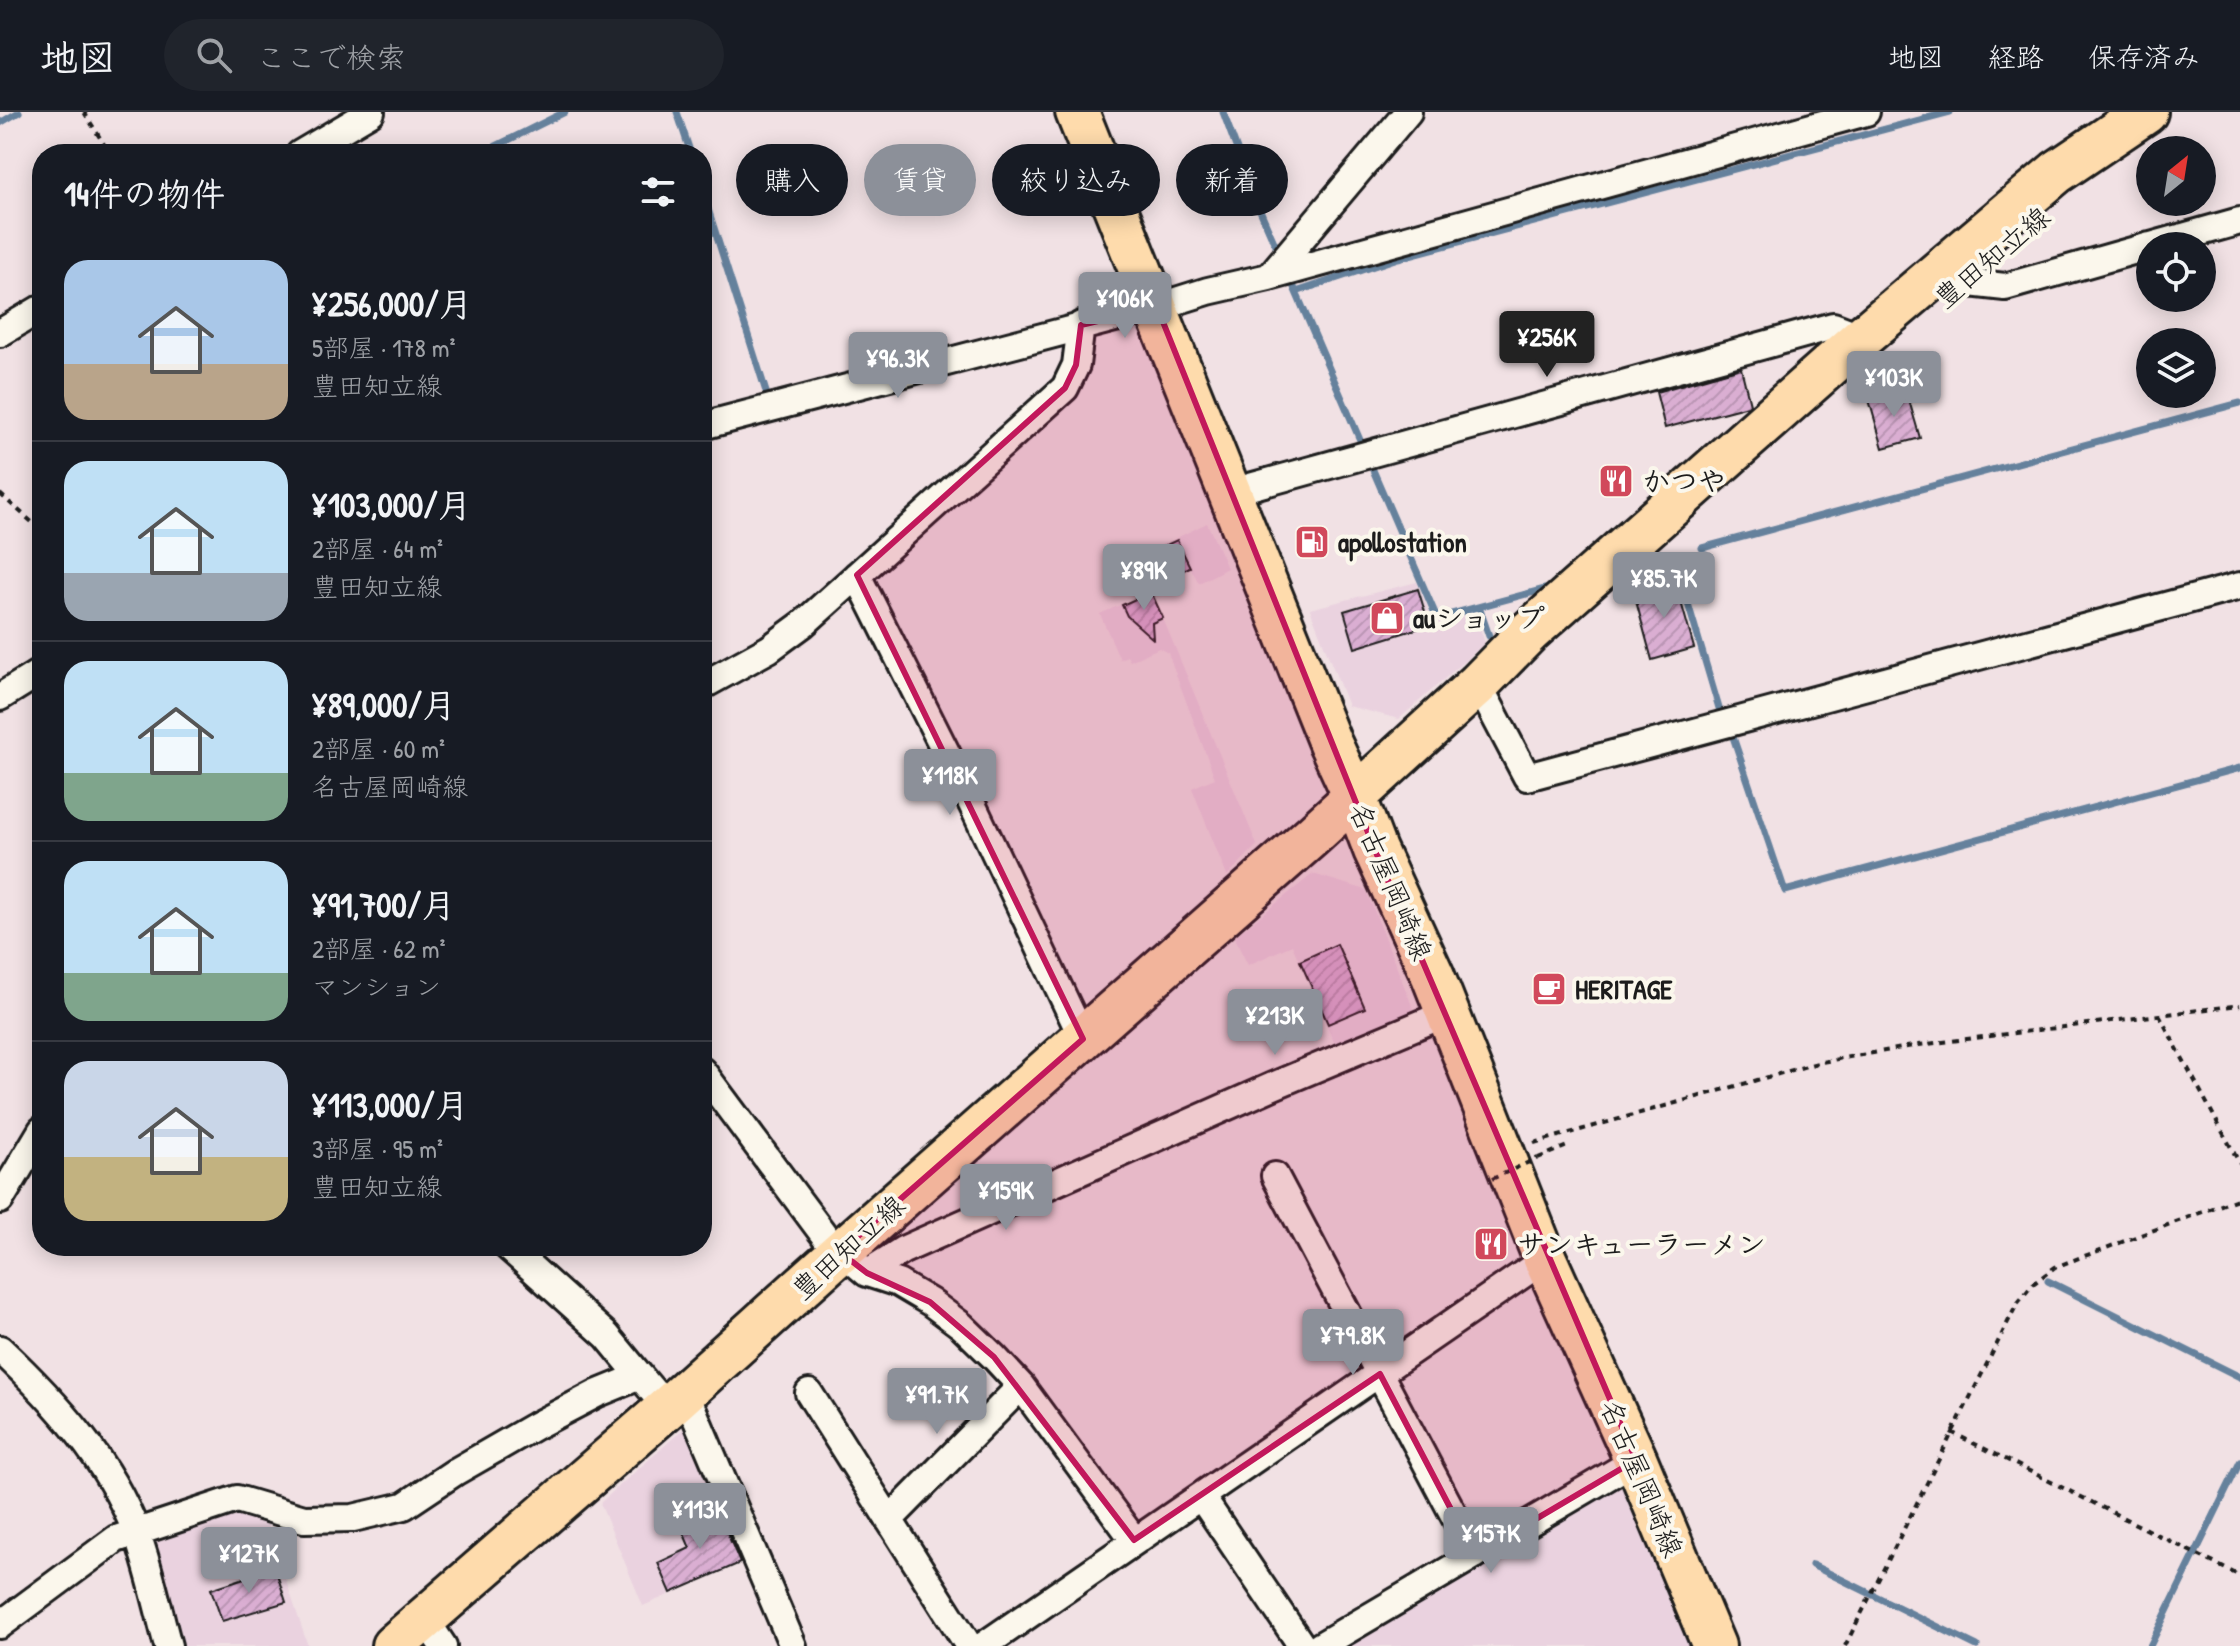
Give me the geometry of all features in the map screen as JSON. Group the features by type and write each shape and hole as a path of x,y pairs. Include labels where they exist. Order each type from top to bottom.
{"main road":[{"name":"名古屋岡崎線","path":"1077,112 1330,743 1510,1163 1545,1259 1636,1460 1714,1646"},
{"name":"豊田知立線","path":"393,1646 434,1632 676,1400 854,1263 1083,1039 1314,834 1478,684 1529,632 1862,337 2057,172 2146,112"},
{"name":"豊田知立線","path":"1478,684 1539,651 1720,498 1960,282 2066,195 2180,112"}],"street":[{"path":"317,144 371,112"},
{"path":"1269,277 1408,112"},
{"path":"712,423 1269,277 1866,112"},
{"path":"2201,232 2240,221"},
{"path":"1960,282 2005,287 2136,250"},
{"path":"0,333 32,314"},
{"path":"712,680 769,649 803,624 1065,388 1076,365 1081,325"},
{"path":"1228,493 1833,326 1862,337"},
{"path":"857,575 978,817 1083,1039"},
{"path":"1478,684 1527,777 2240,586"},
{"path":"0,697 32,677"},
{"path":"854,1263 903,1250 1273,1086 1447,1013"},
{"path":"712,1084 818,1227 854,1263 930,1302 962,1326 1021,1386 1134,1540"},
{"path":"0,1200 32,1147"},
{"path":"1275,1176 1475,1555"},
{"path":"518,1256 607,1336 640,1376 676,1400 793,1646"},
{"path":"983,1646 1545,1259"},
{"path":"0,1349 42,1389 92,1449 137,1534 168,1646"},
{"path":"0,1625 116,1539 237,1499 304,1519 353,1518 404,1506 455,1472 535,1426 596,1394 640,1376"},
{"path":"889,1520 1021,1386"},
{"path":"809,1393 969,1646"},
{"path":"1320,1646 1636,1460"},
{"path":"1202,1498 1302,1646"}],"path":[{"path":"84,112 104,144"},
{"path":"0,494 32,522"},
{"path":"1510,1163 1821,1062 1919,1045 2240,1005"},
{"path":"2159,1015 2240,1164"},
{"path":"1510,1163 1570,1145"},
{"path":"1845,1646 2017,1304 2033,1284 2055,1267 2240,1198"},
{"path":"1951,1432 2240,1576"}],"highlighted area":[{"path":"1157,307 1375,850 1636,1460 1475,1555 1380,1374 1134,1540 994,1357 930,1302 867,1273 840,1252 1083,1039 857,575 1065,388 1076,365 1081,325"}],"shaded area":[{"path":"1207,523 1227,568 1199,583 1190,567 1152,592 1257,845 1227,876 1192,788 1215,778 1168,653 1159,648 1130,661 1127,656 1120,659 1100,614 1138,597 1125,571 1131,567 1128,562"},
{"path":"1417,582 1434,623 1475,614 1485,643 1399,719 1348,706 1310,609"},
{"path":"1313,874 1366,890 1416,1016 1337,1049 1292,945 1248,965 1234,937"},
{"path":"688,1425 747,1561 643,1606 600,1503"},
{"path":"1622,1475 1700,1646 1335,1646"},
{"path":"237,1507 264,1514 308,1646 175,1646 144,1536"}],"building":[{"path":"1741,368 1748,406 1665,428 1656,392"},
{"path":"1906,390 1920,438 1883,448 1869,400"},
{"path":"1177,540 1190,567 1171,576 1173,580 1139,597 1126,571 1133,568 1130,562"},
{"path":"1674,577 1694,648 1652,660 1636,601 1658,582"},
{"name":"auショップ","path":"1418,589 1429,625 1355,648 1344,611"},
{"path":"1151,592 1163,618 1152,623 1153,639 1127,616 1122,605"},
{"path":"1337,944 1365,1008 1328,1024 1300,961"},
{"path":"715,1504 740,1563 671,1593 658,1563 690,1548 678,1520"},
{"path":"275,1568 286,1602 222,1621 211,1589"}],"waterway":[{"path":"0,123 19,112"},
{"path":"500,144 565,112"},
{"path":"677,112 688,144"},
{"path":"1223,112 1280,256"},
{"path":"1290,278 1296,292 1398,258 1950,112"},
{"path":"712,222 767,395"},
{"path":"1296,292 1437,618 1545,589"},
{"path":"1702,548 2240,403"},
{"path":"1679,573 1721,715"},
{"path":"1479,607 1489,636"},
{"path":"1732,734 1785,891 2240,768"},
{"path":"2048,1281 2240,1377"},
{"path":"2150,1646 2240,1462"},
{"path":"1812,1565 1977,1646"}],"place":[{"name":"かつや","path":"1616,481"},
{"name":"apollostation","path":"1312,542"},
{"name":"auショップ","path":"1387,618"},
{"name":"HERITAGE","path":"1549,989"},
{"name":"サンキューラーメン","path":"1491,1244"}]}
